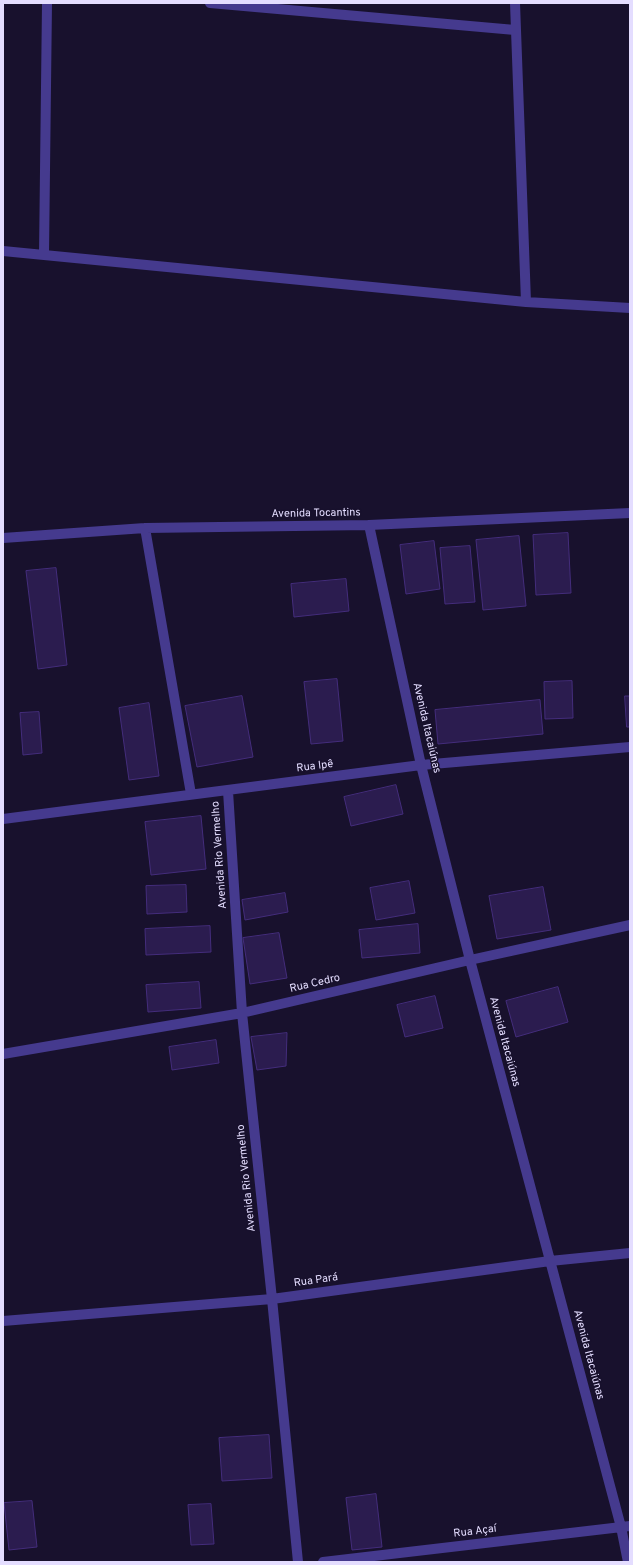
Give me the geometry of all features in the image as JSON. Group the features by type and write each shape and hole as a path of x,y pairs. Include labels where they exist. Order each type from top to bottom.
{"street":[{"path":"44,254 47,3"},
{"path":"210,3 515,30"},
{"path":"515,3 526,302"},
{"path":"3,251 526,302 630,308"},
{"name":"Avenida Tocantins","path":"3,538 145,528 369,525 630,513"},
{"name":"Avenida Itacaiúnas","path":"369,525 421,766 470,960 550,1261 625,1527 628,1562"},
{"path":"145,528 191,794"},
{"name":"Rua Ipê","path":"3,819 421,766 630,747"},
{"name":"Avenida Rio Vermelho","path":"228,791 242,1013 298,1562"},
{"name":"Rua Cedro","path":"3,1054 242,1013 470,960 630,925"},
{"name":"Rua Pará","path":"3,1321 272,1299 550,1261 630,1253"},
{"name":"Rua Açaí","path":"323,1562 625,1527"}],"building":[{"path":"568,533 571,593 536,595 533,535"},
{"path":"519,536 526,606 483,610 476,540"},
{"path":"434,541 440,589 406,594 400,545"},
{"path":"470,546 475,602 445,604 440,548"},
{"path":"56,568 67,665 38,669 26,571"},
{"path":"346,579 349,611 294,617 291,584"},
{"path":"337,679 343,741 311,744 304,682"},
{"path":"572,681 573,718 545,719 544,682"},
{"path":"242,696 253,757 197,767 185,706"},
{"path":"625,696 630,696 630,727 627,727"},
{"path":"540,700 543,734 438,744 435,710"},
{"path":"149,703 159,776 129,780 119,708"},
{"path":"39,712 42,753 23,755 20,713"},
{"path":"396,785 403,814 351,826 344,797"},
{"path":"201,816 206,869 151,875 145,822"},
{"path":"409,881 415,913 376,920 370,888"},
{"path":"186,885 187,912 147,914 146,886"},
{"path":"543,887 551,930 497,939 489,896"},
{"path":"285,893 288,912 245,920 242,900"},
{"path":"418,924 420,953 362,958 359,930"},
{"path":"210,926 211,952 146,955 145,929"},
{"path":"279,933 287,978 250,984 243,938"},
{"path":"199,982 201,1008 148,1012 146,985"},
{"path":"558,987 568,1022 516,1037 506,1001"},
{"path":"435,996 443,1028 405,1037 397,1005"},
{"path":"287,1033 286,1066 257,1070 251,1037"},
{"path":"216,1040 219,1063 172,1070 169,1047"},
{"path":"269,1435 272,1478 222,1481 219,1438"},
{"path":"376,1494 382,1547 352,1550 346,1498"},
{"path":"32,1501 37,1547 9,1550 4,1503"},
{"path":"211,1504 214,1544 191,1545 188,1505"}]}
